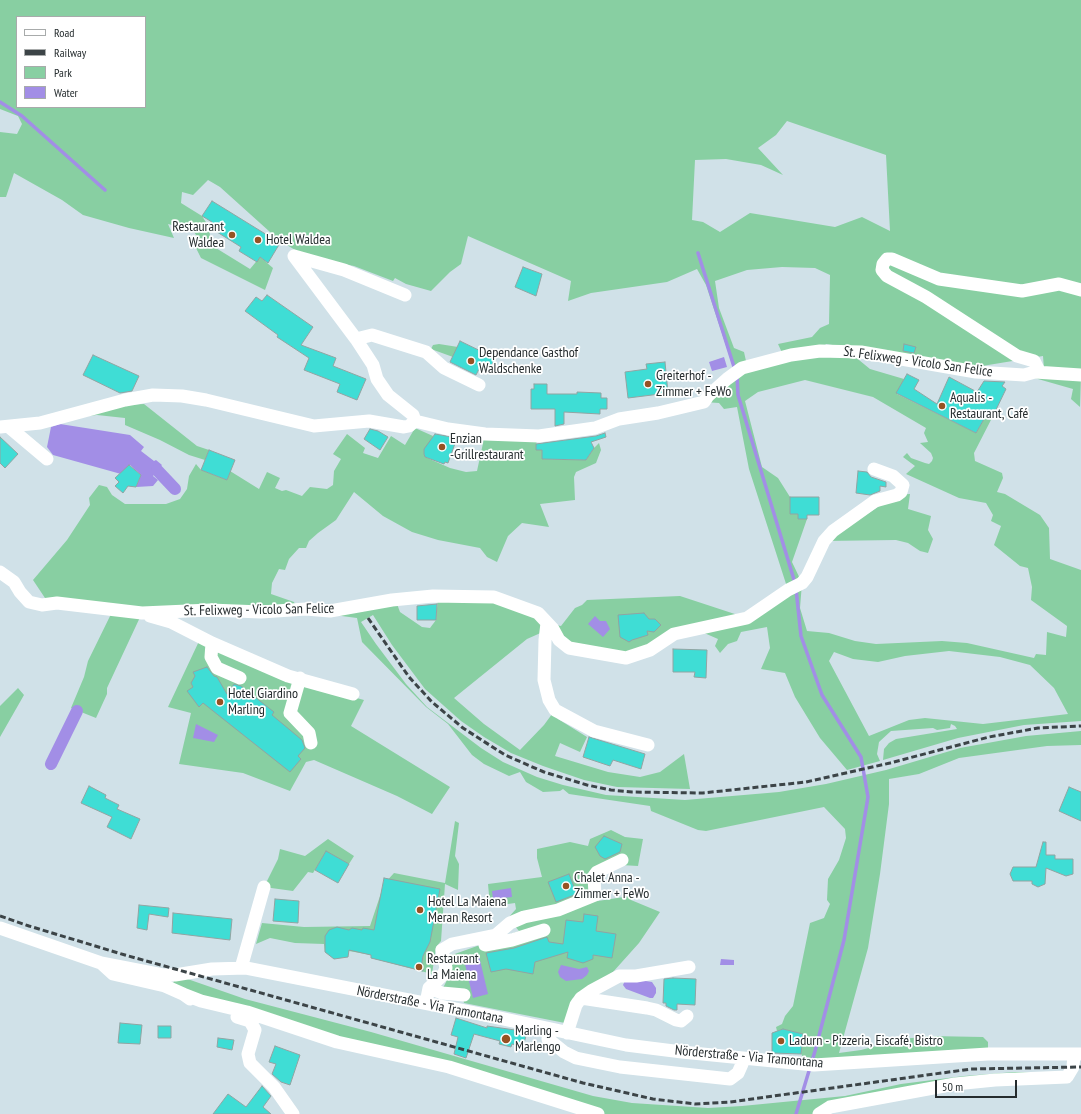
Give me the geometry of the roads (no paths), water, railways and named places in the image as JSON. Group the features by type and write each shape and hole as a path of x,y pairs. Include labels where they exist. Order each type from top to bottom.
{"street":[{"path":"4,427 40,423 134,398 153,395 182,396 206,400 314,426 369,421 404,427 409,426 415,421 413,415 388,395 377,379 373,365 356,339 294,256 344,270 406,295"},
{"name":"St. Felixweg - Vicolo San Felice","path":"1035,372 1038,369 1034,361 1017,356 926,297 887,276 882,270 883,264 887,259 892,259 939,279 1022,291 1059,284 1081,290"},
{"path":"356,339 372,335 426,352 444,368 479,385"},
{"name":"St. Felixweg - Vicolo San Felice","path":"415,421 448,430 485,434 539,436 595,428 619,419 658,413 704,402 708,396 727,379 742,368 791,355 820,351 861,352 976,372 1024,375 1035,372 1081,375"},
{"path":"4,427 47,459"},
{"name":"St. Felixweg - Vicolo San Felice","path":"0,572 14,582 29,602 42,605 56,603 142,613 210,610 261,612 306,609 330,611 392,600 433,596 485,597 503,600 533,611 542,616 563,644 573,649 626,658 650,650 674,634 747,618 788,590 802,583 807,577 824,541 833,531 875,501 897,495 901,492 903,484 893,476 874,469"},
{"name":"St. Felixweg - Vicolo San Felice","path":"142,613 171,622 212,643 294,677 353,694"},
{"path":"547,623 544,680 549,700 555,710 594,730 648,745"},
{"path":"212,643 211,656 217,668 240,678"},
{"path":"294,677 290,713 308,733 311,743"},
{"path":"426,1003 428,988 443,975 446,968 445,956 442,950 452,944 496,935 510,922 524,917 558,910 595,895 594,876 597,872 622,860"},
{"path":"241,968 264,887"},
{"name":"Nörderstraße - Via Tramontana","path":"0,928 101,963 169,975 212,969 241,968 426,1003 626,1045 809,1064 988,1054 1078,1054"},
{"path":"445,956 453,952 512,940 544,930"},
{"path":"101,963 113,974 165,986 201,1001 247,1012 337,1042 449,1067 598,1114"},
{"path":"567,1033 576,1006 581,998 591,991 619,976 636,976 689,967"},
{"path":"428,988 442,993 464,994"},
{"path":"183,994 200,1009 246,1018 250,1021 255,1034 248,1054 250,1063 274,1086 293,1114"},
{"path":"581,998 656,1010 680,1021 687,1016"},
{"path":"549,1029 548,1039 564,1052 576,1058 620,1067 730,1079 738,1073 742,1064 741,1058"},
{"path":"818,1114 830,1107 955,1084 995,1080 1067,1077 1078,1054"}],"water":[{"path":"724,357 727,367 712,371 709,362"},
{"path":"60,424 130,435 144,447 141,451 162,465 153,476 158,480 153,486 136,487 141,475 130,465 121,474 53,455 47,447 51,427"},
{"path":"595,616 600,621 606,621 610,629 603,637 588,624"},
{"path":"196,724 218,735 214,742 193,738"},
{"path":"511,888 512,897 493,899 492,891"},
{"path":"479,956 488,994 473,998 464,960"},
{"path":"721,959 734,960 734,965 720,965"},
{"path":"561,965 579,969 587,967 589,971 582,979 566,981 560,977 558,972"},
{"path":"626,978 652,982 656,988 656,993 653,998 626,989 623,985"}],"waterway":[{"path":"0,102 22,116 105,190"},
{"path":"698,253 735,370"},
{"path":"737,376 738,395 795,583"},
{"path":"157,470 175,489"},
{"path":"796,589 801,636 822,695 861,757 868,797 844,940 815,1051 796,1114"},
{"path":"51,764 77,711"}],"railway":[{"path":"368,618 409,677 432,702 463,728 505,755 544,772 587,785 611,790 632,792 703,793 806,782 890,763 989,737 1038,728 1081,726"},
{"path":"0,916 125,955 583,1083 653,1099 695,1104 730,1102 971,1069 1081,1067"}],"place":[{"name":"Restaurant Waldea","path":"232,235"},
{"name":"Hotel Waldea","path":"258,240"},
{"name":"Dependance Gasthof Waldschenke","path":"471,361"},
{"name":"Greiterhof - Zimmer + FeWo","path":"648,384"},
{"name":"Aqualis - Restaurant, Café","path":"942,406"},
{"name":"Enzian -Grillrestaurant","path":"442,447"},
{"name":"Hotel Giardino Marling","path":"220,702"},
{"name":"Chalet Anna - Zimmer + FeWo","path":"566,886"},
{"name":"Hotel La Maiena Meran Resort","path":"420,910"},
{"name":"Restaurant La Maiena","path":"419,967"},
{"name":"Marling - Marlengo","path":"506,1039"},
{"name":"Ladurn - Pizzeria, Eiscafé, Bistro","path":"781,1041"}]}
